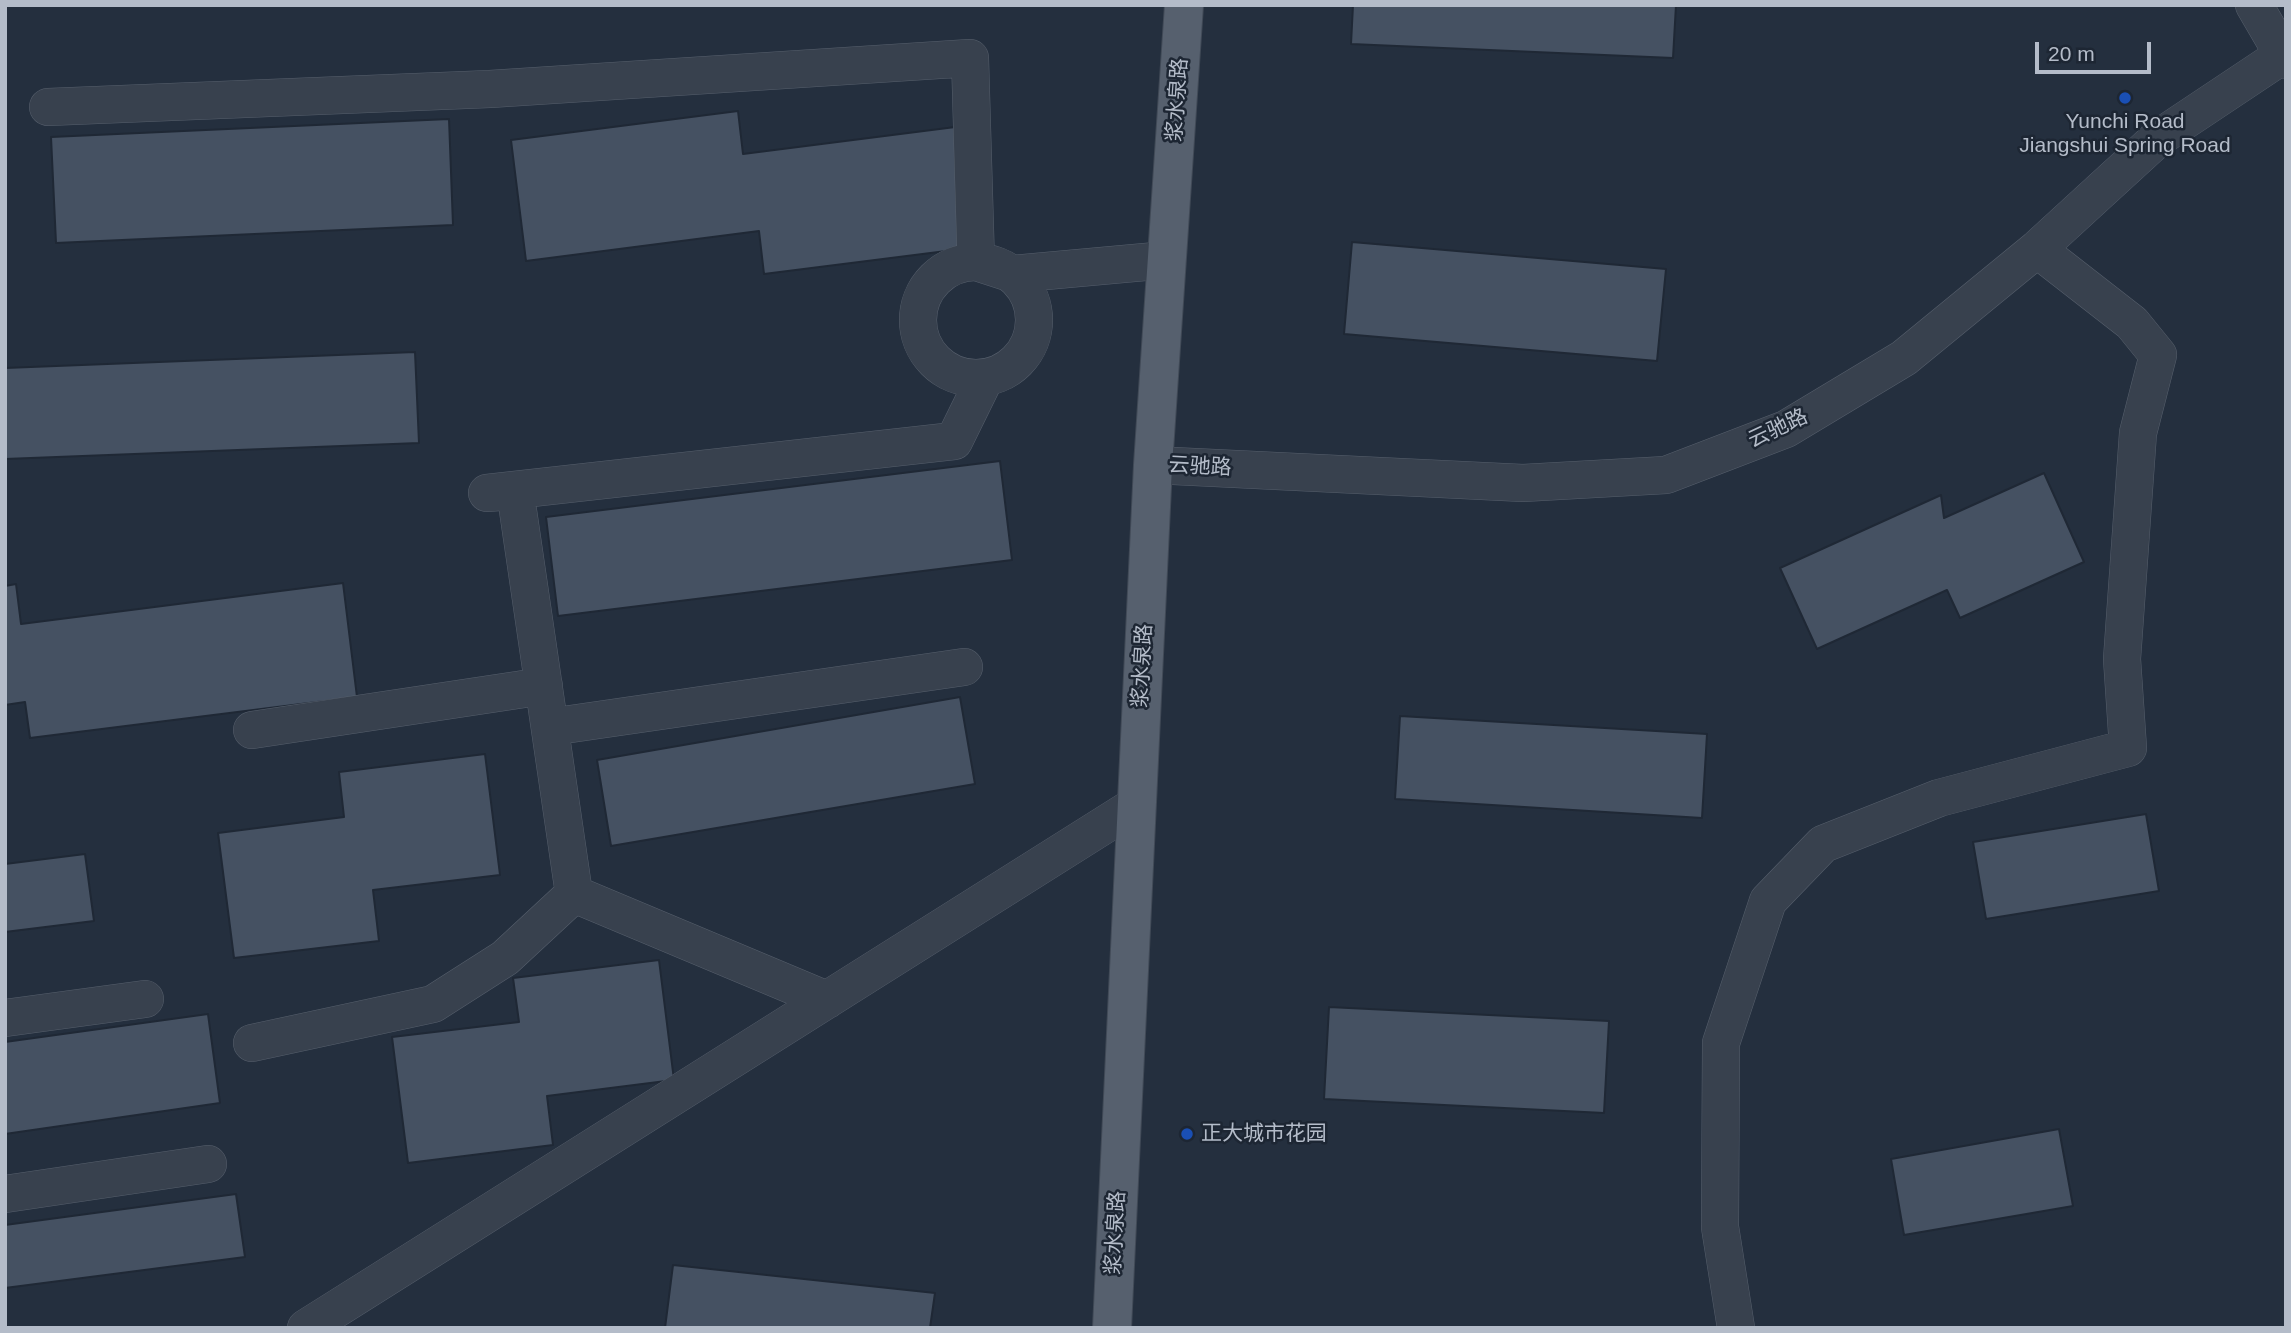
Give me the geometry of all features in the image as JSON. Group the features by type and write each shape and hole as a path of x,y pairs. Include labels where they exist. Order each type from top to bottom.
{"main road":[{"name":"浆水泉路","path":"1112,1328 1153,465 1184,5"}],"street":[{"path":"2254,5 2285,56"},
{"name":"云驰路","path":"1153,465 1522,483 1665,475 1786,429 1904,358 2037,249 2157,139 2285,56"},
{"path":"48,107 490,89 970,58 976,262"},
{"path":"1736,1328 1720,1227 1721,1043 1768,901 1823,844 1939,798 2128,748 2122,659 2138,433 2158,355 2132,323 2037,249"},
{"path":"1013,274 1167,260"},
{"path":"976,262 996,265 1013,274 1026,288 1034,306 1030,345 1019,361 1003,372 985,378 965,378 947,371 932,359 922,343 917,324 919,305 927,288 940,274 957,264 976,262"},
{"path":"574,894 544,686 508,491 954,441 985,378"},
{"path":"550,727 964,667"},
{"path":"252,730 544,686"},
{"path":"306,1328 1136,805"},
{"path":"574,894 827,1000"},
{"path":"252,1042 433,1004 505,958 574,894"},
{"path":"5,1018 145,999"},
{"path":"5,1194 208,1164"}],"building":[{"path":"1353,5 1676,5 1673,58 1351,44"},
{"path":"738,111 743,154 971,125 986,246 764,274 759,231 526,261 511,140"},
{"path":"449,119 453,225 56,243 51,137"},
{"path":"1352,242 1666,269 1657,361 1344,334"},
{"path":"415,352 419,443 5,459 5,368"},
{"path":"1000,461 1012,560 558,616 546,517"},
{"path":"2044,473 2084,562 1960,618 1947,590 1817,649 1780,568 1941,495 1944,518"},
{"path":"343,583 357,697 30,738 25,702 5,705 5,586 16,584 21,624"},
{"path":"960,697 975,784 611,846 597,760"},
{"path":"1400,716 1707,734 1702,818 1395,799"},
{"path":"485,754 500,875 373,890 379,941 234,958 218,833 344,817 339,772"},
{"path":"2146,814 2159,891 1986,919 1973,842"},
{"path":"85,854 94,921 5,932 5,864"},
{"path":"659,960 674,1080 547,1096 553,1145 408,1163 392,1037 519,1022 513,978"},
{"path":"1329,1007 1609,1021 1604,1113 1324,1099"},
{"path":"208,1014 220,1103 5,1134 5,1042"},
{"path":"2059,1129 2073,1206 1904,1235 1891,1159"},
{"path":"236,1194 245,1257 5,1288 5,1225"},
{"path":"673,1265 935,1293 930,1328 665,1328"}],"place":[{"name":"Yunchi Road Jiangshui Spring Road","path":"2125,98"},
{"name":"正大城市花园","path":"1187,1134"}]}
